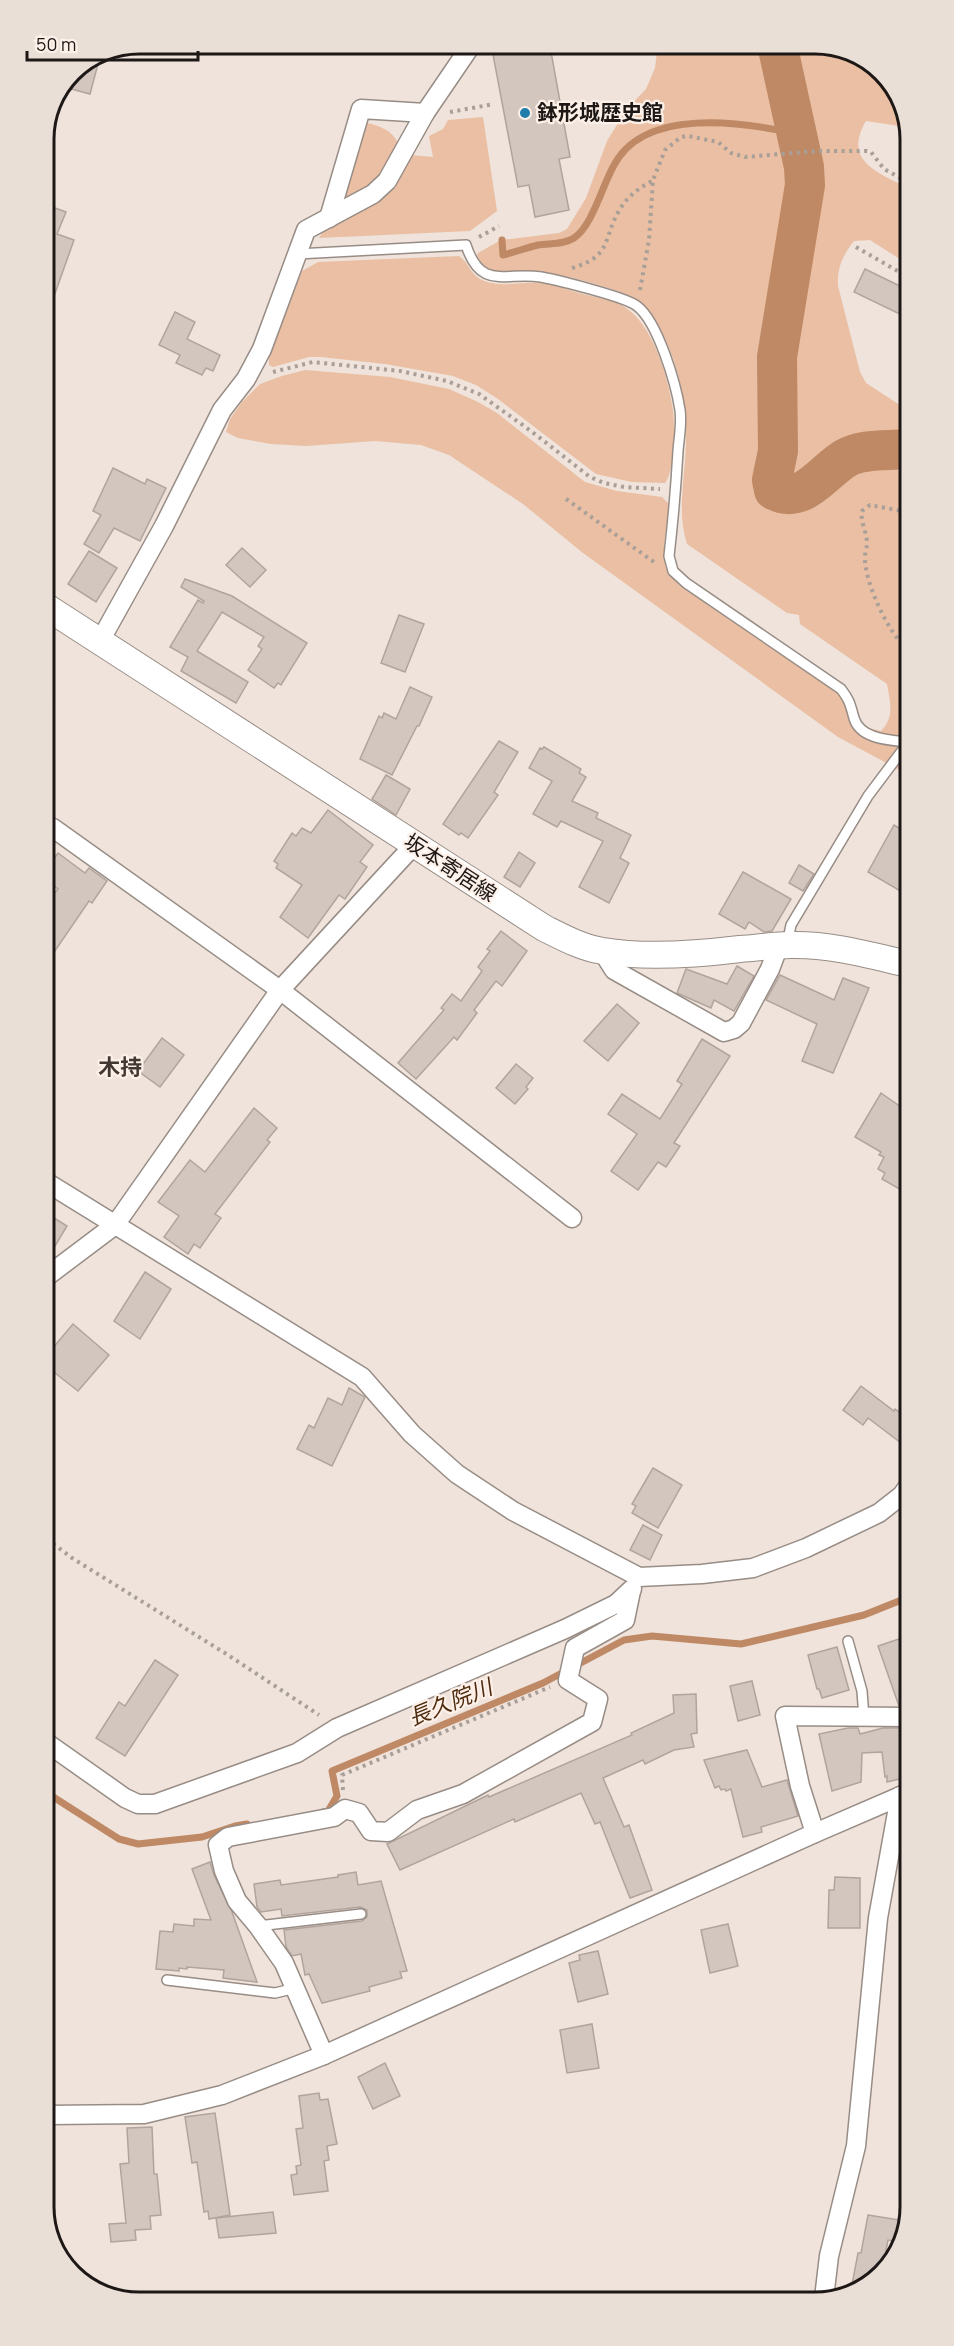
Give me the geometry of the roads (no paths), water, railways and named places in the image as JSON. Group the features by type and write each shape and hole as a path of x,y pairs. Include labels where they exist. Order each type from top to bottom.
{"main road":[{"name":"坂本寄居線","path":"54,612 414,845 544,928 566,939 602,951 633,955 812,945 864,953 900,962"}],"street":[{"path":"100,641 164,526 222,410 246,379 262,349 306,230 373,194 387,181 425,113 465,54"},
{"path":"329,218 361,109 425,113"},
{"path":"54,835 280,990 572,1218"},
{"path":"54,1271 115,1225 280,990 414,845"},
{"path":"602,951 614,970 724,1032 735,1029 741,1023 783,945"},
{"path":"54,1187 362,1377 412,1434 457,1474 513,1511 635,1584"},
{"path":"54,1748 125,1798 138,1804 155,1804 297,1753 337,1728 565,1629 616,1604 635,1584 753,1568 806,1548 879,1513 900,1497"},
{"path":"324,2055 284,1963 237,1900 224,1871 218,1845 228,1837 334,1817 345,1809 359,1813 371,1831 388,1832 417,1810 463,1794 592,1722 598,1699 568,1680 575,1648 625,1620 635,1584"},
{"path":"815,1833 800,1786 785,1716 900,1717"},
{"path":"54,2115 144,2114 222,2095 324,2055 900,1796"},
{"path":"825,2291 829,2256 856,2146 878,1918 900,1817"}],"lane":[{"path":"297,254 466,245 469,256 479,269 489,275 507,278 543,278 612,296 637,306 651,326 668,361 681,413 669,556 673,570 687,583 841,689 851,702 855,721 863,732 900,742"},
{"path":"783,945 791,925 862,806 900,753"},
{"path":"848,1641 862,1691 864,1718"},
{"path":"258,1926 361,1914"},
{"path":"167,1980 275,1993 296,1988"}],"waterway":[{"path":"779,54 804,167 805,185 777,357 778,451 772,480 774,490 785,494 795,494 813,485 852,455 867,451 900,449"},
{"path":"502,240 503,255 574,238 591,216 613,167 627,148 647,134 696,123 723,123 797,134"},
{"name":"長久院川","path":"323,1812 328,1811 337,1796 332,1771 543,1683 624,1640 652,1636 741,1644 864,1615 900,1601"},
{"name":"長久院川","path":"54,1797 119,1839 138,1844 202,1837 247,1824"}],"place":[{"name":"鉢形城歴史館","path":"525,113"}],"district":[{"name":"木持","path":"120,1067"}]}
